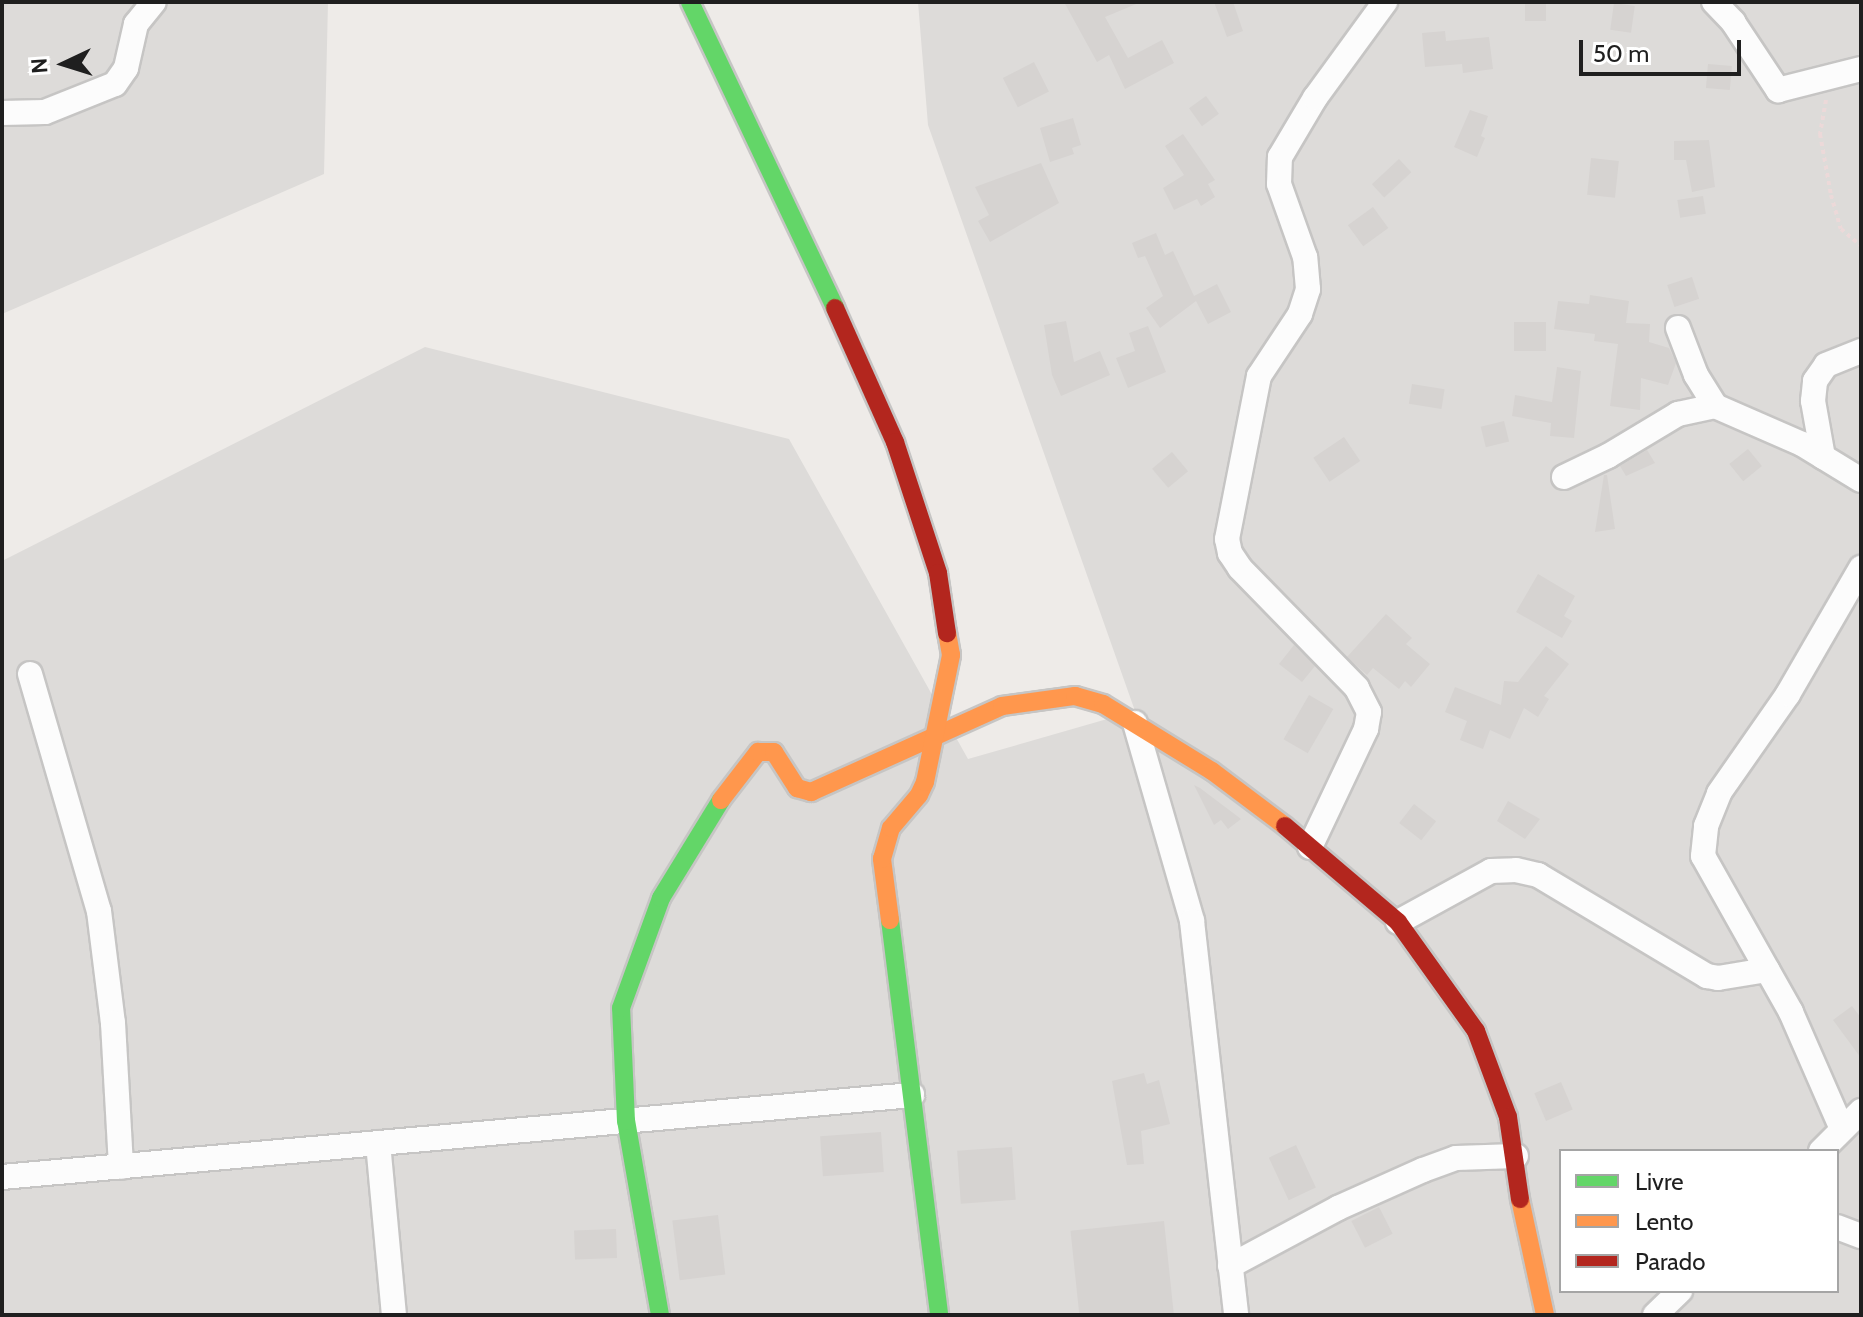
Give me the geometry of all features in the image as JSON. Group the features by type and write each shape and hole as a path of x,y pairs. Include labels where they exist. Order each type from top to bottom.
{"street":[{"path":"2,113 45,112 115,84 126,68 136,24 154,2"},
{"path":"690,2 786,200 895,442 938,573 951,655 925,782 919,795 891,828 882,859 939,1315"},
{"path":"1310,847 1366,729 1369,712 1357,688 1240,568 1230,553 1227,539 1259,376 1300,314 1308,289 1305,257 1279,184 1280,157 1315,98 1385,2"},
{"path":"1714,2 1733,22 1778,90 1861,69"},
{"path":"1678,328 1696,375 1715,406 1823,457 1861,480"},
{"path":"1823,457 1813,401 1815,381 1826,365 1861,351"},
{"path":"1564,477 1608,456 1678,414 1715,406"},
{"path":"1842,1129 1791,1012 1703,856 1706,826 1719,793 1788,694 1861,568"},
{"path":"30,674 99,911 113,1023 121,1167"},
{"path":"660,1315 626,1121 620,1021 624,996 661,898 710,815 758,752 774,752 797,788 811,792 869,769 935,734 1002,706 1075,696 1103,704 1212,771 1310,847 1398,922 1476,1031 1508,1117 1523,1220 1545,1315"},
{"path":"1135,723 1192,921 1236,1315"},
{"path":"1398,922 1491,871 1516,870 1538,875 1707,976 1718,978 1767,970"},
{"path":"2,1177 912,1095"},
{"path":"1823,1149 1861,1111"},
{"path":"378,1143 394,1315"},
{"path":"1230,1266 1338,1208 1423,1170 1456,1158 1516,1156"},
{"path":"1839,1228 1861,1236"},
{"path":"1655,1315 1678,1293"}],"path":[{"path":"1826,79 1820,134 1831,195 1841,229 1861,246"}],"shaded area":[{"path":"2,2 328,2 324,174 2,314"},
{"path":"918,2 1861,2 1861,1315 2,1315 2,561 425,347 789,439 968,759 1135,711 928,125"}],"building":[{"path":"1064,2 1141,2 1105,17 1128,58 1162,40 1174,63 1125,89 1109,55 1097,62"},
{"path":"1214,2 1233,2 1243,31 1227,37"},
{"path":"1525,2 1546,2 1546,21 1525,21"},
{"path":"1614,3 1635,6 1631,33 1610,30"},
{"path":"1445,31 1446,41 1489,37 1493,69 1463,73 1462,64 1425,67 1422,33"},
{"path":"1034,62 1049,91 1018,107 1003,78"},
{"path":"1708,64 1732,66 1730,90 1706,88"},
{"path":"1206,96 1219,114 1202,126 1189,108"},
{"path":"1470,110 1488,116 1481,136 1485,138 1477,157 1454,147"},
{"path":"1073,118 1081,145 1072,148 1074,154 1050,162 1040,128"},
{"path":"1183,134 1215,180 1208,184 1215,197 1201,206 1197,199 1174,210 1163,188 1184,175 1165,146"},
{"path":"1709,140 1715,187 1692,192 1686,160 1674,160 1674,141"},
{"path":"1591,158 1619,161 1615,198 1587,195"},
{"path":"1399,159 1411,172 1384,197 1372,184"},
{"path":"1041,163 1059,203 990,242 978,221 989,215 975,187"},
{"path":"1703,196 1706,214 1680,218 1677,200"},
{"path":"1373,207 1388,228 1363,246 1348,225"},
{"path":"1156,233 1165,255 1173,251 1194,296 1217,284 1231,312 1208,324 1196,301 1160,328 1146,308 1163,296 1145,256 1138,258 1132,243"},
{"path":"1692,277 1699,299 1674,307 1667,285"},
{"path":"1590,295 1629,301 1626,323 1650,324 1649,342 1669,348 1676,363 1668,385 1641,378 1640,410 1610,406 1618,344 1594,341 1595,334 1554,329 1558,301 1589,304"},
{"path":"1066,321 1074,362 1100,351 1110,375 1061,396 1052,375 1044,325"},
{"path":"1514,322 1546,322 1546,351 1514,351"},
{"path":"1148,326 1166,372 1128,388 1116,358 1135,351 1129,333"},
{"path":"1557,367 1581,371 1574,438 1550,436 1551,423 1512,416 1515,395 1552,402"},
{"path":"1412,384 1445,389 1441,409 1409,404"},
{"path":"1504,421 1509,441 1486,447 1481,427"},
{"path":"1344,437 1360,461 1330,482 1313,458"},
{"path":"1748,449 1762,466 1743,481 1729,464"},
{"path":"1647,450 1655,463 1626,476 1620,466"},
{"path":"1172,452 1188,471 1168,488 1152,469"},
{"path":"1604,475 1607,475 1615,529 1595,532"},
{"path":"1538,574 1575,596 1564,616 1572,621 1562,638 1516,612"},
{"path":"1386,614 1412,638 1406,644 1430,664 1411,687 1405,681 1399,689 1373,668 1367,675 1347,657"},
{"path":"1294,645 1315,666 1302,682 1279,664"},
{"path":"1546,646 1569,664 1544,696 1549,699 1538,717 1524,708 1510,739 1490,730 1483,749 1460,740 1467,721 1445,712 1455,687 1501,705 1504,681 1518,682"},
{"path":"1309,695 1333,709 1308,753 1284,739"},
{"path":"1194,785 1241,819 1228,829 1221,820 1214,825"},
{"path":"1508,801 1540,819 1525,839 1497,821"},
{"path":"1414,804 1436,821 1421,840 1399,823"},
{"path":"1852,1006 1861,1018 1861,1058 1833,1020"},
{"path":"1144,1073 1147,1084 1159,1080 1170,1124 1141,1131 1144,1164 1127,1165 1112,1081"},
{"path":"1561,1082 1573,1110 1546,1121 1534,1093"},
{"path":"881,1132 884,1172 823,1176 820,1136"},
{"path":"1296,1145 1316,1188 1289,1200 1269,1158"},
{"path":"1012,1147 1016,1200 961,1204 957,1151"},
{"path":"1379,1207 1393,1234 1365,1248 1351,1221"},
{"path":"718,1215 725,1275 680,1280 672,1221"},
{"path":"1164,1221 1174,1315 1079,1315 1071,1231"},
{"path":"616,1229 617,1258 575,1259 574,1230"}],"traffic: fast":[{"path":"690,2 835,308"},
{"path":"660,1315 626,1121 621,1008 661,898 721,800"},
{"path":"890,920 939,1315"}],"traffic: slow":[{"path":"890,920 882,859 891,828 919,795 925,782 951,655 947,633"},
{"path":"721,800 758,752 774,752 797,788 811,792 1002,706 1075,696 1103,704 1212,771 1285,826"},
{"path":"1520,1199 1545,1315"}],"traffic: jam":[{"path":"835,308 895,442 938,573 947,633"},
{"path":"1285,826 1398,922 1476,1031 1508,1117 1520,1199"}]}
